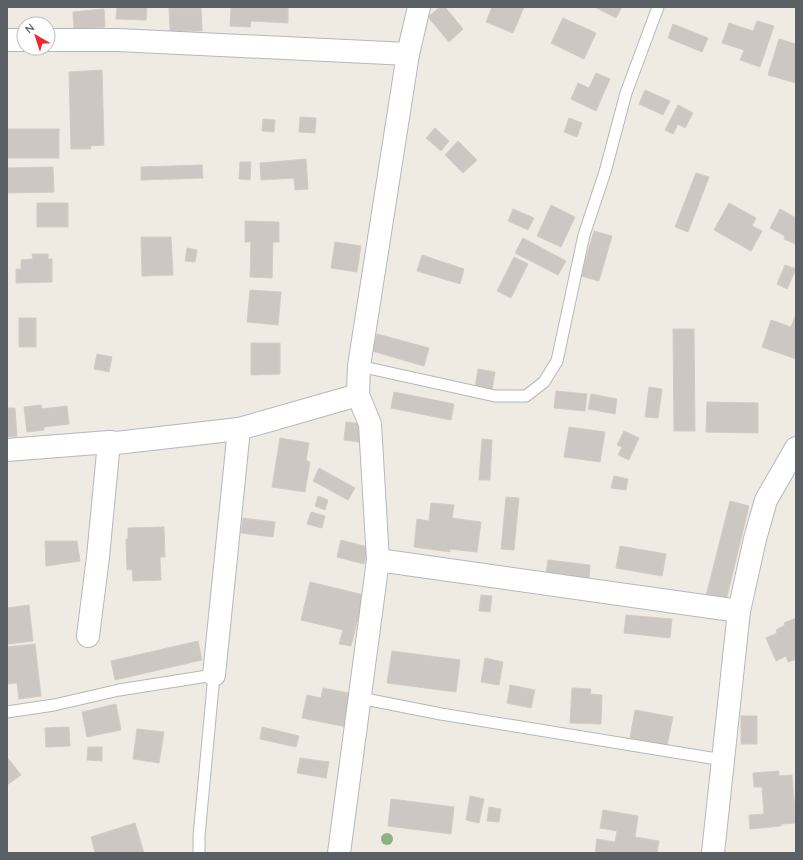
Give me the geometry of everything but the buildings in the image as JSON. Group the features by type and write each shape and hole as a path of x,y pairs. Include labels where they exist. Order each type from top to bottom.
{"street":[{"path":"339,853 378,560 370,424 358,394 359,366 408,54 419,7"},
{"path":"56,40 118,40 408,54"},
{"path":"7,450 109,442 116,443 239,430 358,394"},
{"path":"214,675 239,430"},
{"path":"88,636 98,557 109,442"},
{"path":"713,853 739,611 755,539 766,500 796,448"},
{"path":"378,560 739,611"}],"lane":[{"path":"359,366 495,396 526,396 544,382 557,361 584,235 605,172 626,93 658,7"},
{"path":"7,712 54,705 120,690 214,675 199,836 199,853"},
{"path":"360,698 441,714 723,760"}]}
